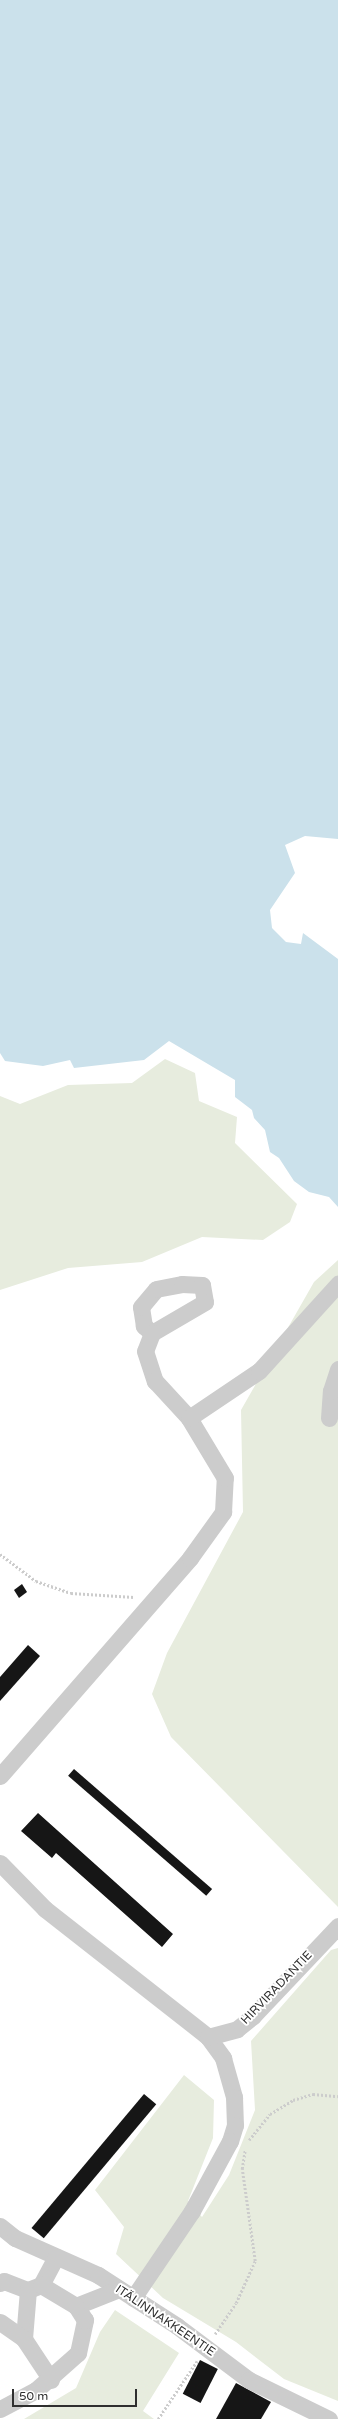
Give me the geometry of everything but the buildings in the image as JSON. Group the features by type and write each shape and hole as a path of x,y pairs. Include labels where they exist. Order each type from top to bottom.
{"street":[{"path":"189,1418 259,1371 338,1284"},
{"path":"0,1776 190,1558 223,1512 225,1478 189,1418 155,1381 145,1351 152,1333"},
{"path":"329,1418 331,1390 338,1369"},
{"path":"0,1863 45,1909 208,2037 223,2058 234,2097 235,2125 192,2211 133,2298"},
{"name":"HIRVIRADANTIE","path":"208,2037 237,2029 253,2016 338,1926"},
{"name":"ITÄLINNAKKEENTIE","path":"0,2226 15,2238 98,2275 206,2348 249,2380 329,2419"},
{"path":"24,2339 35,2288 56,2257"},
{"path":"0,2283 4,2281 35,2288 76,2306 85,2320 78,2353 51,2380 0,2409"},
{"path":"76,2306 119,2289"},
{"path":"0,2322 24,2339 51,2380"}],"path":[{"path":"0,1554 36,1581 71,1593 155,1598"},
{"path":"158,2419 236,2303 255,2261 242,2169 245,2146 270,2114 293,2100 313,2094 338,2096"}],"shaded area":[{"path":"165,1059 195,1073 199,1101 237,1117 235,1143 297,1204 290,1222 263,1240 202,1237 142,1262 68,1268 0,1290 0,1096 20,1104 68,1085 132,1083"},
{"path":"338,1260 338,1907 171,1737 152,1694 167,1653 243,1512 241,1410 314,1282"},
{"path":"338,1948 338,2401 284,2379 236,2342 163,2298 116,2254 124,2227 95,2190 184,2075 214,2100 213,2138 188,2201 202,2217 229,2175 255,2110 251,2041 331,1950"},
{"path":"115,2310 179,2353 143,2411 154,2419 24,2419 76,2388 100,2332"}],"water":[{"path":"0,0 338,0 338,839 305,836 285,845 295,873 270,910 272,928 286,942 301,944 303,933 338,959 338,1207 329,1197 309,1192 294,1181 279,1158 270,1152 265,1130 254,1118 252,1110 235,1097 235,1080 169,1041 144,1060 74,1068 70,1060 43,1066 5,1061 0,1053"}]}
